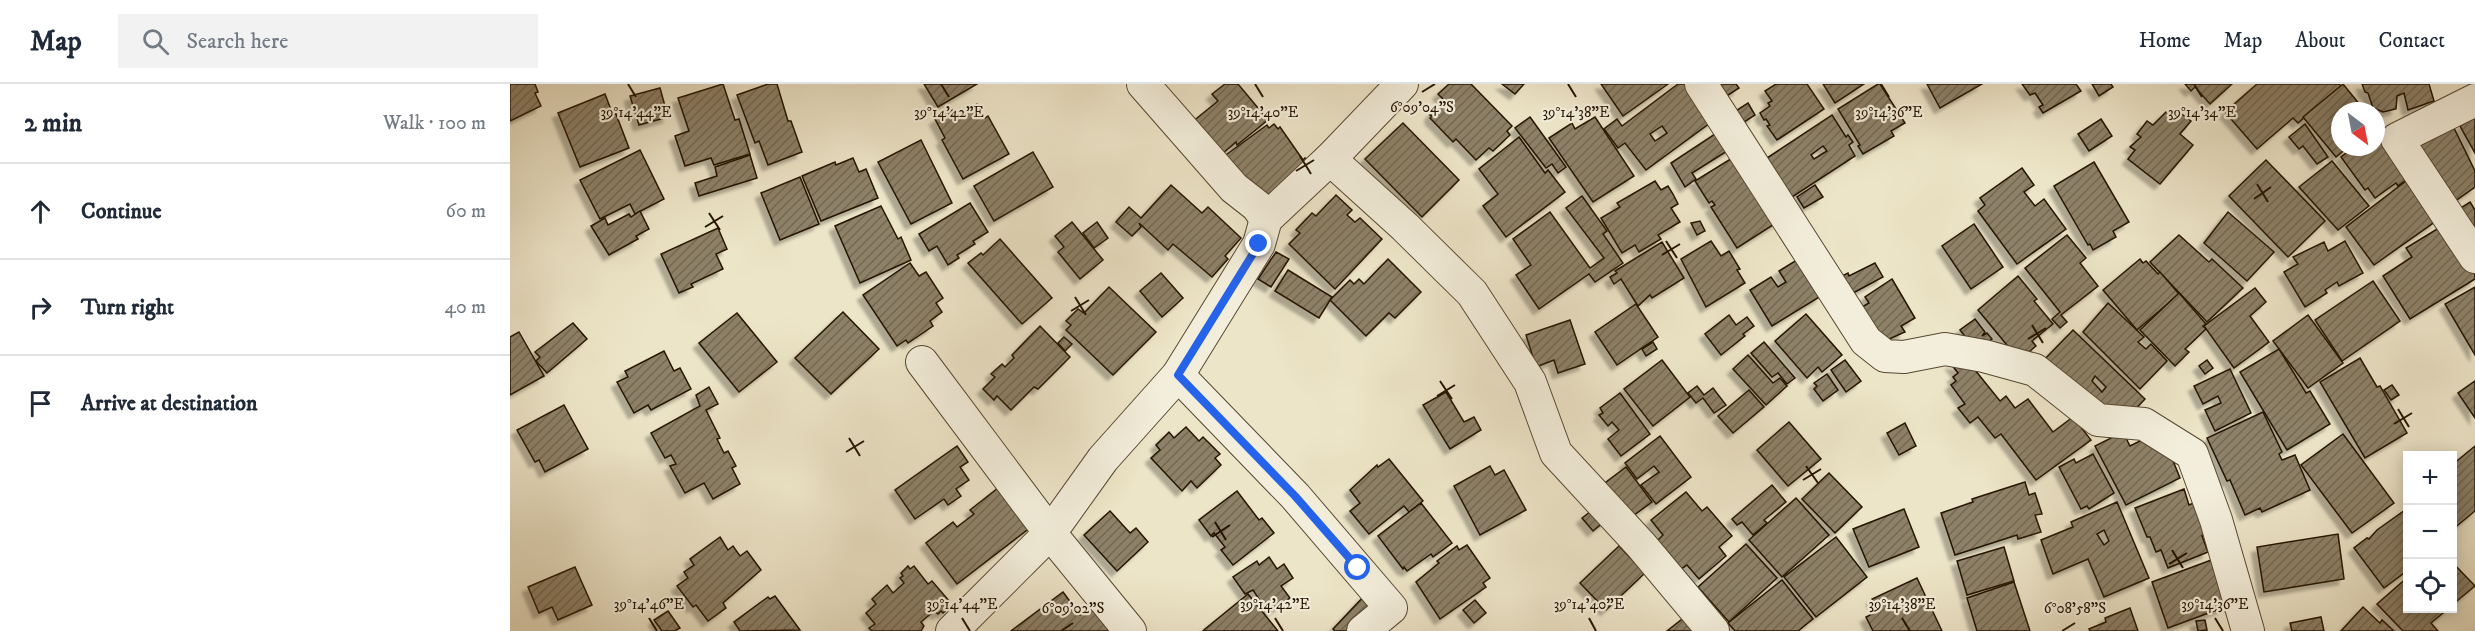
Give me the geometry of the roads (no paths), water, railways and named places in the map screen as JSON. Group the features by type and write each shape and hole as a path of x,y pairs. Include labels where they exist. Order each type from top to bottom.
{"street":[{"path":"1143,84 1234,188 1257,206 1266,219"},
{"path":"952,631 1050,533 1103,459 1178,375 1259,244 1266,219 1330,159 1402,84"},
{"path":"1701,84 1866,341 1885,356 1904,357 1945,349 1984,356 2035,370 2098,420 2144,424 2192,454 2216,520 2248,631"},
{"path":"2475,100 2397,139 2475,257"},
{"path":"1330,159 1406,227 1472,293 1530,382 1556,453 1641,545 1713,631"},
{"path":"922,362 1050,533 1130,631"},
{"path":"1178,375 1295,496 1391,608 1363,631"}]}
